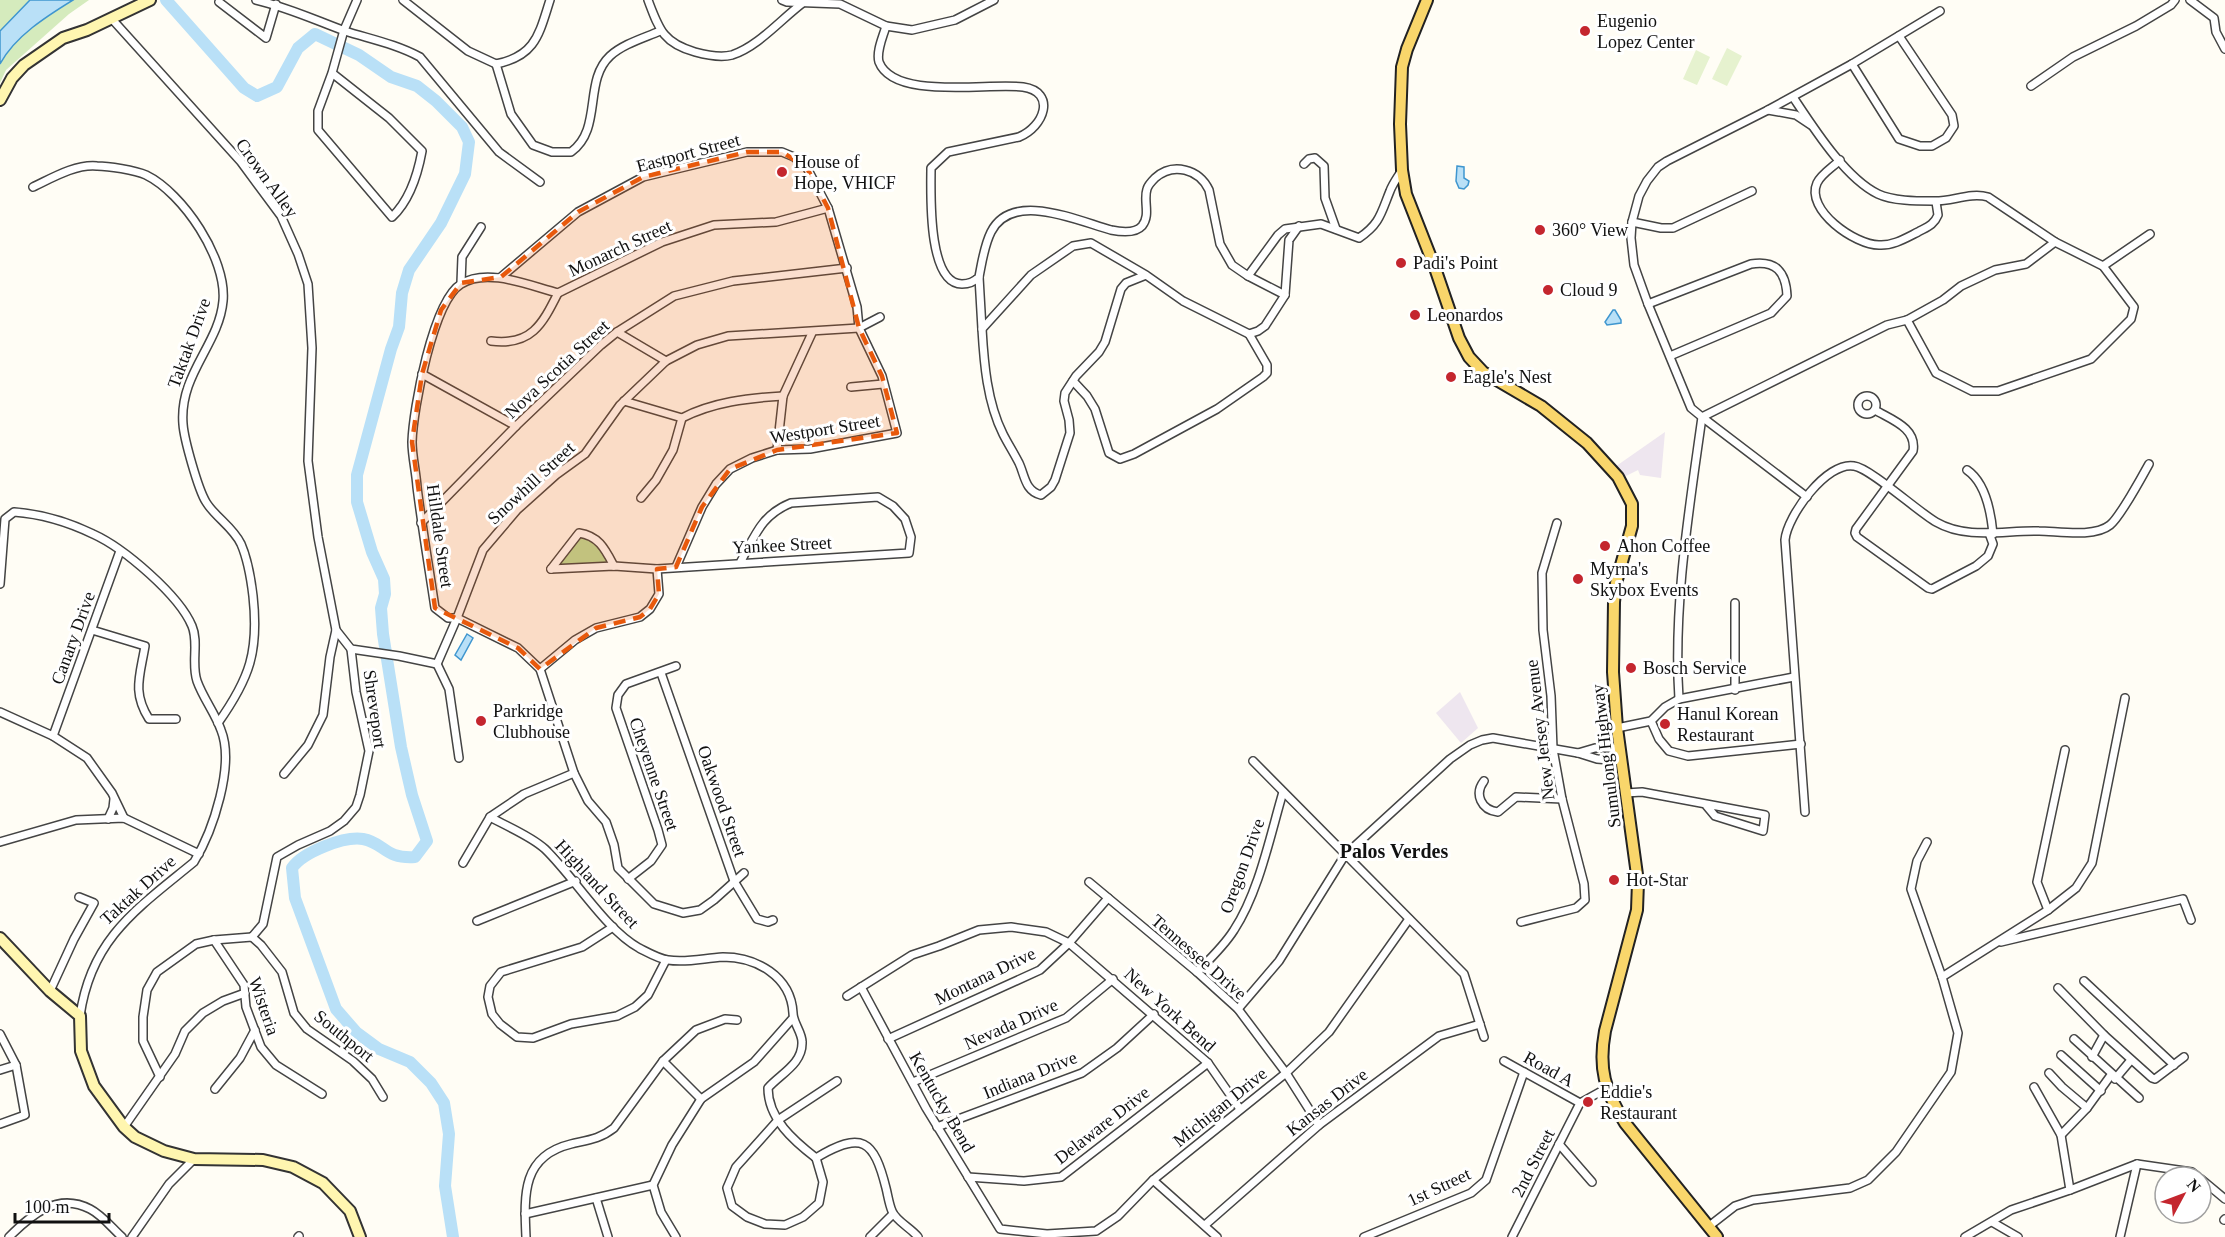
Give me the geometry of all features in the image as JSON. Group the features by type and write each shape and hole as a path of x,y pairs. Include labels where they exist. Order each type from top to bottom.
{"main road":[{"name":"Sumulong Highway","path":"1427,0 1407,49 1402,68 1400,124 1402,170 1406,194 1436,268 1455,328 1469,357 1490,377 1541,406 1587,443 1620,479 1633,510 1632,526 1616,583 1613,672 1617,728 1638,882 1637,910 1609,1012 1601,1051 1602,1069 1606,1088 1625,1123 1717,1237"}],"street":[{"path":"0,100 12,78 24,65 63,38 87,30 150,0"},
{"path":"231,0 219,2 266,38 276,4"},
{"path":"256,0 276,4 344,30 405,49 420,57 499,152 540,182"},
{"path":"332,73 389,118 422,151 419,167 411,186 392,217 318,130 318,111 344,30 357,0"},
{"path":"403,0 468,51 496,64 510,61 523,54 536,42 550,0"},
{"path":"648,0 660,31 678,47 707,55 731,55 754,43 804,1"},
{"path":"782,0 840,4 886,27 912,30 955,20 994,0"},
{"path":"840,4 850,0"},
{"path":"2031,86 2073,57 2136,26 2171,5 2175,0"},
{"path":"2190,0 2214,18 2216,32 2225,49"},
{"path":"1807,497 1692,408 1648,304 1634,264 1632,222 1643,188 1659,167 1667,161 1793,97 1940,11"},
{"name":"Crown Alley","path":"111,18 241,162 281,216 298,254 308,284 312,348 308,461 318,537 336,630"},
{"path":"886,27 878,54 879,61 883,68 892,75 908,83 927,87 1021,86 1037,93 1042,100 1044,109 1042,117 1038,125 1029,133 948,152 931,168 932,224 939,261 950,280 958,284 969,283 979,277"},
{"path":"496,64 510,114 533,145 552,152 571,152 585,139 597,78 610,57 636,41 660,31"},
{"path":"1852,64 1899,139 1920,146 1932,146 1946,138 1954,126 1952,115 1899,36"},
{"path":"1793,97 1813,126 1862,184 1880,195 1907,200 1936,201 1982,195 2055,242 2103,266 2134,307 2131,319 2091,359 1998,391 1972,391 1936,373 1906,320"},
{"path":"1768,110 1796,115 1813,126"},
{"name":"Eastport Street","path":"501,277 578,212 643,177 747,152 782,152 794,157 807,168 828,208 857,307 859,328 883,384 897,433"},
{"path":"1304,164 1309,159 1315,158 1324,166 1325,198 1336,229"},
{"path":"1840,160 1816,183 1815,194 1821,209 1841,230 1860,241 1876,246 1887,245 1930,226 1938,214 1936,201"},
{"name":"Taktak Drive","path":"33,187 64,172 95,165 145,175 172,194 209,243 224,282 223,303 213,336 186,388 183,424 200,490 207,503 240,543 251,579 255,614 255,649 243,681 218,723 224,739 224,775 212,823 194,862 125,920 105,945 87,981 80,1016 81,1051 94,1086 124,1127 135,1137 164,1151 194,1159 263,1160 293,1167 323,1183 330,1190 350,1211 360,1237"},
{"path":"1146,275 1126,283 1121,290 1105,342 1065,393 1064,401 1070,433 1055,480 1046,492 1041,495 1034,493 1028,487 1020,464 1002,432 992,404 984,362 979,277 985,248 992,230 1010,213 1040,210 1111,230 1123,232 1137,229 1145,220 1147,189 1152,181 1165,172 1183,169 1197,174 1209,190 1220,244 1226,259 1248,276 1285,295"},
{"path":"1248,276 1285,229 1321,224 1359,238 1370,231 1380,218 1391,188 1402,170"},
{"path":"1632,222 1673,228 1752,191"},
{"name":"Monarch Street","path":"462,283 483,277 501,277 558,293 662,242 714,225 776,222 828,208"},
{"path":"1249,334 1265,326 1285,295 1289,240 1299,226"},
{"path":"462,283 462,257 481,227"},
{"path":"2103,266 2150,234"},
{"path":"1702,417 1887,325 1906,320 1943,300 1974,279 1995,270 2026,264 2055,242"},
{"path":"982,329 1031,275 1072,246 1091,243 1146,275 1183,301 1249,334 1267,365 1267,373 1217,410 1134,454 1120,459 1109,453 1095,409 1073,381"},
{"path":"1648,304 1761,262 1772,265 1781,272 1786,282 1787,296 1771,312 1670,356"},
{"name":"Nova Scotia Street","path":"422,523 516,426 601,345 617,332 674,296 733,281 846,268"},
{"name":"Hilldale Street","path":"462,283 454,290 441,310 433,333 422,374 412,442 435,608 448,618 457,618 518,648 540,669 574,773 588,801 606,822 614,845 618,868 628,879"},
{"path":"491,341 522,340 544,321 558,293"},
{"name":"Snowhill Street","path":"437,664 483,550 517,510 556,475 585,454 624,401 666,362 696,345 728,336 812,333 859,328 880,317"},
{"path":"617,332 666,362"},
{"path":"777,450 783,396 812,333"},
{"path":"422,374 516,426"},
{"path":"851,387 883,384"},
{"path":"624,401 682,418 698,410 747,398 783,396"},
{"path":"1875,410 1910,432 1914,446 1911,456 1856,529 1856,535 1928,588 1934,588 1976,566 1988,556 1993,544 1992,519 1984,493 1976,476 1967,470"},
{"path":"1679,699 1678,615 1702,417"},
{"path":"641,498 656,480 673,450 682,418"},
{"name":"Westport Street","path":"676,567 702,507 716,484 730,469 752,458 777,450 810,449 897,433"},
{"path":"1805,812 1785,540 1790,521 1807,497 1830,472 1844,466 1858,467 1939,524 1956,530 1991,534 2039,531 2069,534 2090,532 2110,525 2149,464"},
{"name":"Yankee Street","path":"614,566 603,546 591,535 579,533 551,569 614,566 657,569 909,553 911,537 905,519 893,506 878,497 790,503 777,508 764,520 740,563"},
{"path":"0,585 5,519 14,512 33,514 68,523 96,535 157,581 183,608 194,629 196,679 218,723"},
{"name":"New Jersey Avenue","path":"1521,922 1576,908 1585,900 1584,884 1562,799 1554,749 1551,696 1543,630 1542,573 1557,523"},
{"name":"Canary Drive","path":"52,736 120,551"},
{"path":"540,669 575,640 596,628 640,617 650,609 659,594 657,569"},
{"path":"1735,603 1735,690"},
{"path":"92,630 145,646 138,693 141,706 149,719 176,719"},
{"path":"336,630 351,649 437,664 449,689 459,758"},
{"path":"284,774 308,745 323,715 336,630"},
{"name":"Shreveport","path":"252,937 262,924 277,857 330,831 344,821 356,807 369,751 356,692 351,649"},
{"name":"Cheyenne Street","path":"628,879 651,861 662,846 616,708 618,695 626,684 676,666"},
{"name":"Oakwood Street","path":"661,673 734,881 757,919 773,920"},
{"path":"1617,728 1651,722 1665,707 1679,699 1794,677"},
{"path":"1942,977 2048,910 2076,888 2092,863 2125,698"},
{"path":"0,712 52,736 87,758 113,796 124,818"},
{"path":"1651,722 1659,739 1670,751 1688,756 1801,744"},
{"path":"1238,1009 1280,961 1345,855 1450,759 1470,746 1493,738 1578,753 1597,759 1622,761"},
{"path":"1578,753 1595,748 1620,748"},
{"path":"2048,910 2037,882 2065,750"},
{"path":"1253,761 1464,974 1484,1037"},
{"path":"463,863 490,817 524,794 574,773"},
{"path":"1484,781 1478,793 1482,803 1490,811 1498,812 1516,797 1562,799"},
{"name":"Oregon Drive","path":"1197,972 1235,930 1252,893 1283,792"},
{"path":"1626,793 1642,792 1765,815 1763,831 1715,816 1705,804"},
{"path":"108,819 113,808 113,796"},
{"name":"Highland Street","path":"490,817 543,848 576,881 613,927 638,947 666,960 691,961 723,957 755,962 780,978 792,1000 793,1018 802,1041 801,1053 790,1069 768,1088 778,1120"},
{"path":"0,842 75,820 124,818 199,854"},
{"path":"1708,1227 1735,1206 1753,1200 1850,1188 1868,1180 1896,1152 1951,1072 1958,1033 1942,977 1911,889 1917,861 1927,842"},
{"path":"628,879 654,904 683,913 700,910 744,873"},
{"path":"477,921 576,881"},
{"name":"Tennessee Drive","path":"1089,882 1238,1009 1286,1073 1319,1125"},
{"path":"50,991 94,903 79,897"},
{"name":"Montana Drive","path":"888,1039 1040,970 1069,943 1108,898"},
{"path":"1992,944 2183,899 2191,920"},
{"name":"Michigan Drive","path":"1000,1229 1047,1234 1096,1231 1118,1216 1153,1180 1286,1073 1329,1032 1409,919"},
{"path":"613,927 582,947 501,972 490,986 488,997 492,1014 500,1024 517,1037 533,1038 571,1024 617,1016 635,1007 648,995 666,960"},
{"path":"847,996 912,955 979,930 1011,927 1046,932 1069,943"},
{"path":"160,1077 143,1041 142,1017 147,990 157,972 196,944 252,937"},
{"name":"Southport","path":"252,937 282,972 294,1013 307,1029 353,1061 372,1079 383,1097"},
{"path":"0,938 50,991 80,1016"},
{"name":"Wisteria","path":"214,940 244,985 246,1007 261,1047 276,1065 322,1094"},
{"name":"New York Bend","path":"1069,943 1154,1014 1208,1064 1240,1110"},
{"name":"Nevada Drive","path":"913,1082 1066,1018 1113,979"},
{"path":"2084,981 2174,1065"},
{"name":"Kentucky Bend","path":"861,987 937,1127 1000,1229"},
{"path":"2058,988 2104,1035 2152,1078 2155,1079 2184,1057"},
{"path":"124,1127 175,1054 185,1030 203,1013 223,1001 245,993"},
{"name":"Indiana Drive","path":"937,1127 1082,1072 1117,1048 1154,1014"},
{"path":"676,1237 661,1212 653,1185 672,1146 701,1099 754,1062 793,1018"},
{"path":"526,1237 525,1214 530,1173 537,1162 555,1149 603,1137 614,1128 663,1061 696,1030 725,1019 737,1020"},
{"name":"Kansas Drive","path":"1205,1225 1319,1125 1439,1036 1480,1024"},
{"path":"215,1089 240,1058 255,1030"},
{"path":"0,1034 16,1065 26,1115 0,1124"},
{"path":"2092,1057 2104,1035"},
{"path":"2074,1039 2113,1077 2139,1098"},
{"path":"2061,1055 2101,1091"},
{"path":"2061,1134 2131,1060"},
{"path":"663,1061 701,1099"},
{"name":"Road A","path":"1504,1061 1580,1103"},
{"name":"Delaware Drive","path":"968,1177 1024,1181 1061,1177 1208,1064"},
{"path":"0,1070 16,1065"},
{"name":"1st Street","path":"1364,1237 1471,1193 1486,1180 1524,1072"},
{"path":"2049,1073 2086,1108"},
{"path":"778,1120 793,1141 816,1158 823,1182 819,1203 803,1217 785,1225 765,1224 747,1217 732,1206 727,1188 736,1167 778,1120 837,1081"},
{"path":"2034,1087 2061,1134 2070,1190"},
{"path":"1580,1103 1606,1088"},
{"name":"2nd Street","path":"1512,1237 1580,1103"},
{"path":"816,1158 832,1148 857,1142 870,1147 878,1159 893,1214 911,1228 918,1237"},
{"path":"1559,1144 1592,1182"},
{"path":"132,1237 169,1184 194,1159"},
{"path":"2120,1237 2137,1164"},
{"path":"1965,1237 2011,1210 2137,1164 2153,1166"},
{"path":"1153,1180 1217,1237"},
{"path":"525,1214 653,1185"},
{"path":"2213,1189 2225,1199"},
{"path":"596,1198 608,1237"},
{"path":"9,1237 32,1215 46,1206 60,1202 91,1209 122,1237"},
{"path":"870,1237 893,1214"},
{"path":"1992,1222 2018,1237"}],"highlighted area":[{"path":"747,152 782,152 807,168 828,208 859,328 882,376 897,433 777,450 730,469 702,507 676,567 657,569 659,594 650,609 640,617 596,628 540,669 518,648 435,608 412,442 422,374 441,310 461,283 501,277 578,212 643,177"}],"shaded area":[{"path":"1665,432 1661,478 1640,475 1638,470 1620,479 1612,469"},
{"path":"1460,692 1478,728 1461,743 1436,713"}],"green space":[{"path":"0,0 89,0 69,14 6,70 0,83"},
{"path":"1727,48 1742,56 1727,86 1712,79"},
{"path":"1696,50 1710,57 1697,85 1683,79"},
{"path":"579,533 592,535 614,566 553,568"}],"water":[{"path":"30,0 73,0 42,20 23,36 14,44 0,64 0,31"},
{"path":"1457,166 1464,167 1464,178 1469,181 1464,189 1459,188 1456,181"},
{"path":"1613,310 1621,323 1607,325 1605,322"},
{"path":"467,634 473,638 461,660 455,655"}],"waterway":[{"path":"166,0 244,88 257,96 277,87 298,48 315,34 359,55 391,77 417,86 462,127 469,142 465,174 441,223 409,270 402,293 399,327 357,475 357,502 372,552 384,579 385,594 381,608 383,634 401,747 412,795 427,841 415,857 405,857 397,856 363,839 345,840 314,851 292,868 295,898 336,1009 356,1032 379,1049 410,1062 431,1083 444,1103 449,1134 445,1186 453,1237"}],"place":[{"name":"Eugenio Lopez Center","path":"1585,31"},
{"name":"House of Hope, VHICF","path":"782,172"},
{"name":"360° View","path":"1540,230"},
{"name":"Padi's Point","path":"1401,263"},
{"name":"Cloud 9","path":"1548,290"},
{"name":"Leonardos","path":"1415,315"},
{"name":"Eagle's Nest","path":"1451,377"},
{"name":"Ahon Coffee","path":"1605,546"},
{"name":"Myrna's Skybox Events","path":"1578,579"},
{"name":"Bosch Service","path":"1631,668"},
{"name":"Parkridge Clubhouse","path":"481,721"},
{"name":"Hanul Korean Restaurant","path":"1665,724"},
{"name":"Hot-Star","path":"1614,880"},
{"name":"Eddie's Restaurant","path":"1588,1102"}],"district":[{"name":"Palos Verdes","path":"1394,851"}]}
